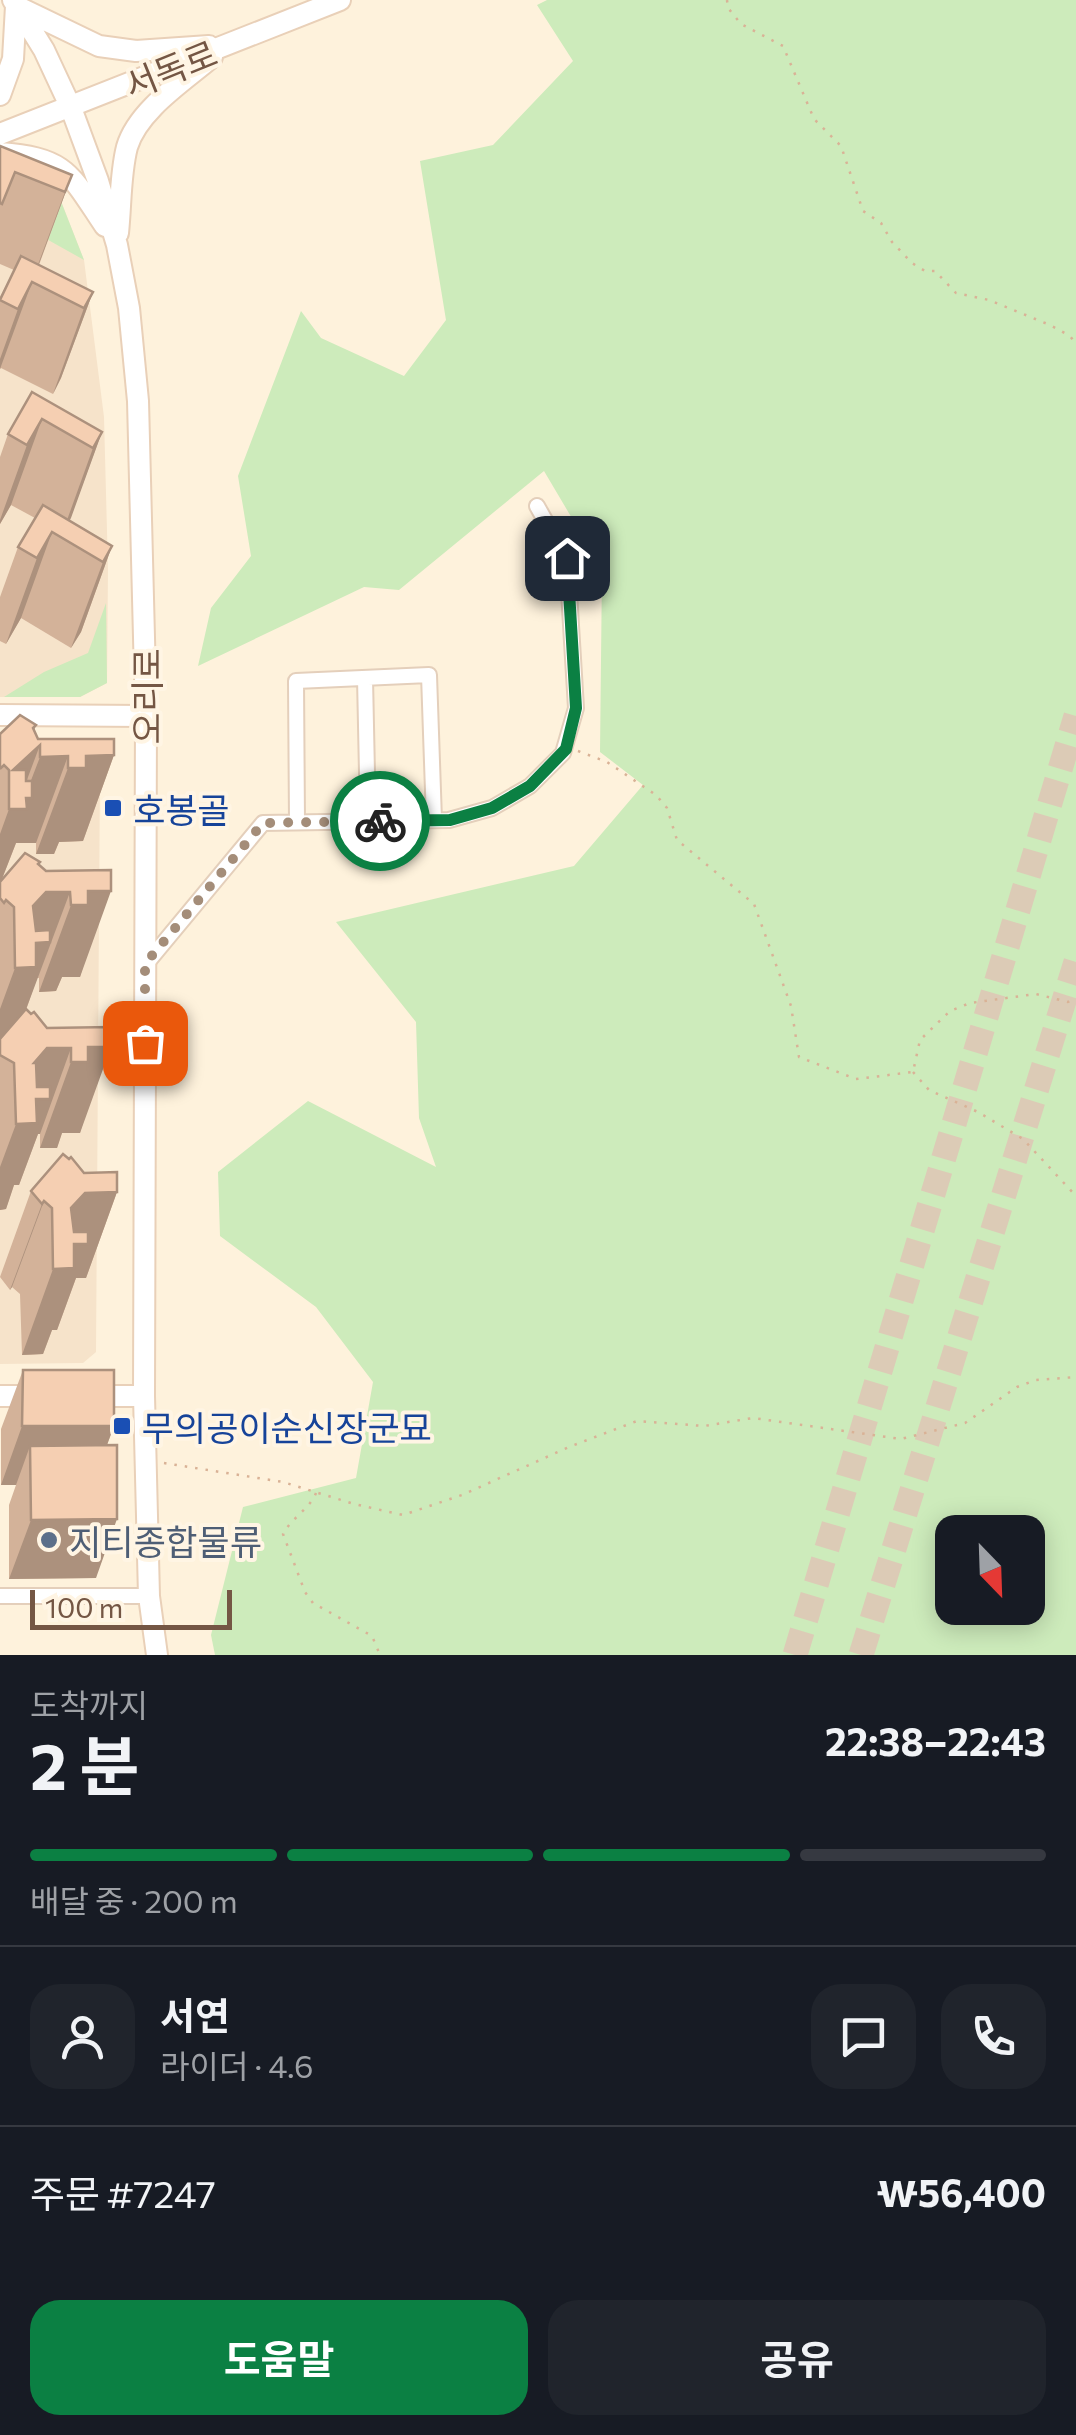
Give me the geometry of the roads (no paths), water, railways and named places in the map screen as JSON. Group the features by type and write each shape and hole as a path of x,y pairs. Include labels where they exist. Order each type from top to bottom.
{"main road":[{"name":"서독로","path":"0,134 340,0"},
{"path":"0,95 13,59 15,3 99,46 136,51 226,46"},
{"name":"오리로","path":"15,3 44,50 71,108 117,245 129,308 138,400 146,716 144,1396 149,1596 158,1655"},
{"path":"117,245 126,150 132,135 156,106 226,46"},
{"path":"0,153 51,160 76,183 117,245"},
{"path":"0,715 146,716"},
{"path":"0,1396 144,1396"}],"street":[{"path":"145,964 263,823 450,820 492,808 530,786 562,753 576,708 567,558 537,506"},
{"path":"296,822 296,681 429,675 434,820"},
{"path":"365,678 368,821"},
{"path":"0,1596 149,1596"}],"tunnel":[{"path":"795,1655 1076,716"},
{"path":"861,1655 1076,962"}],"place":[{"name":"호봉골","path":"113,808"},
{"name":"무의공이순신장군묘","path":"122,1426"},
{"name":"지티종합물류","path":"49,1540"}]}
